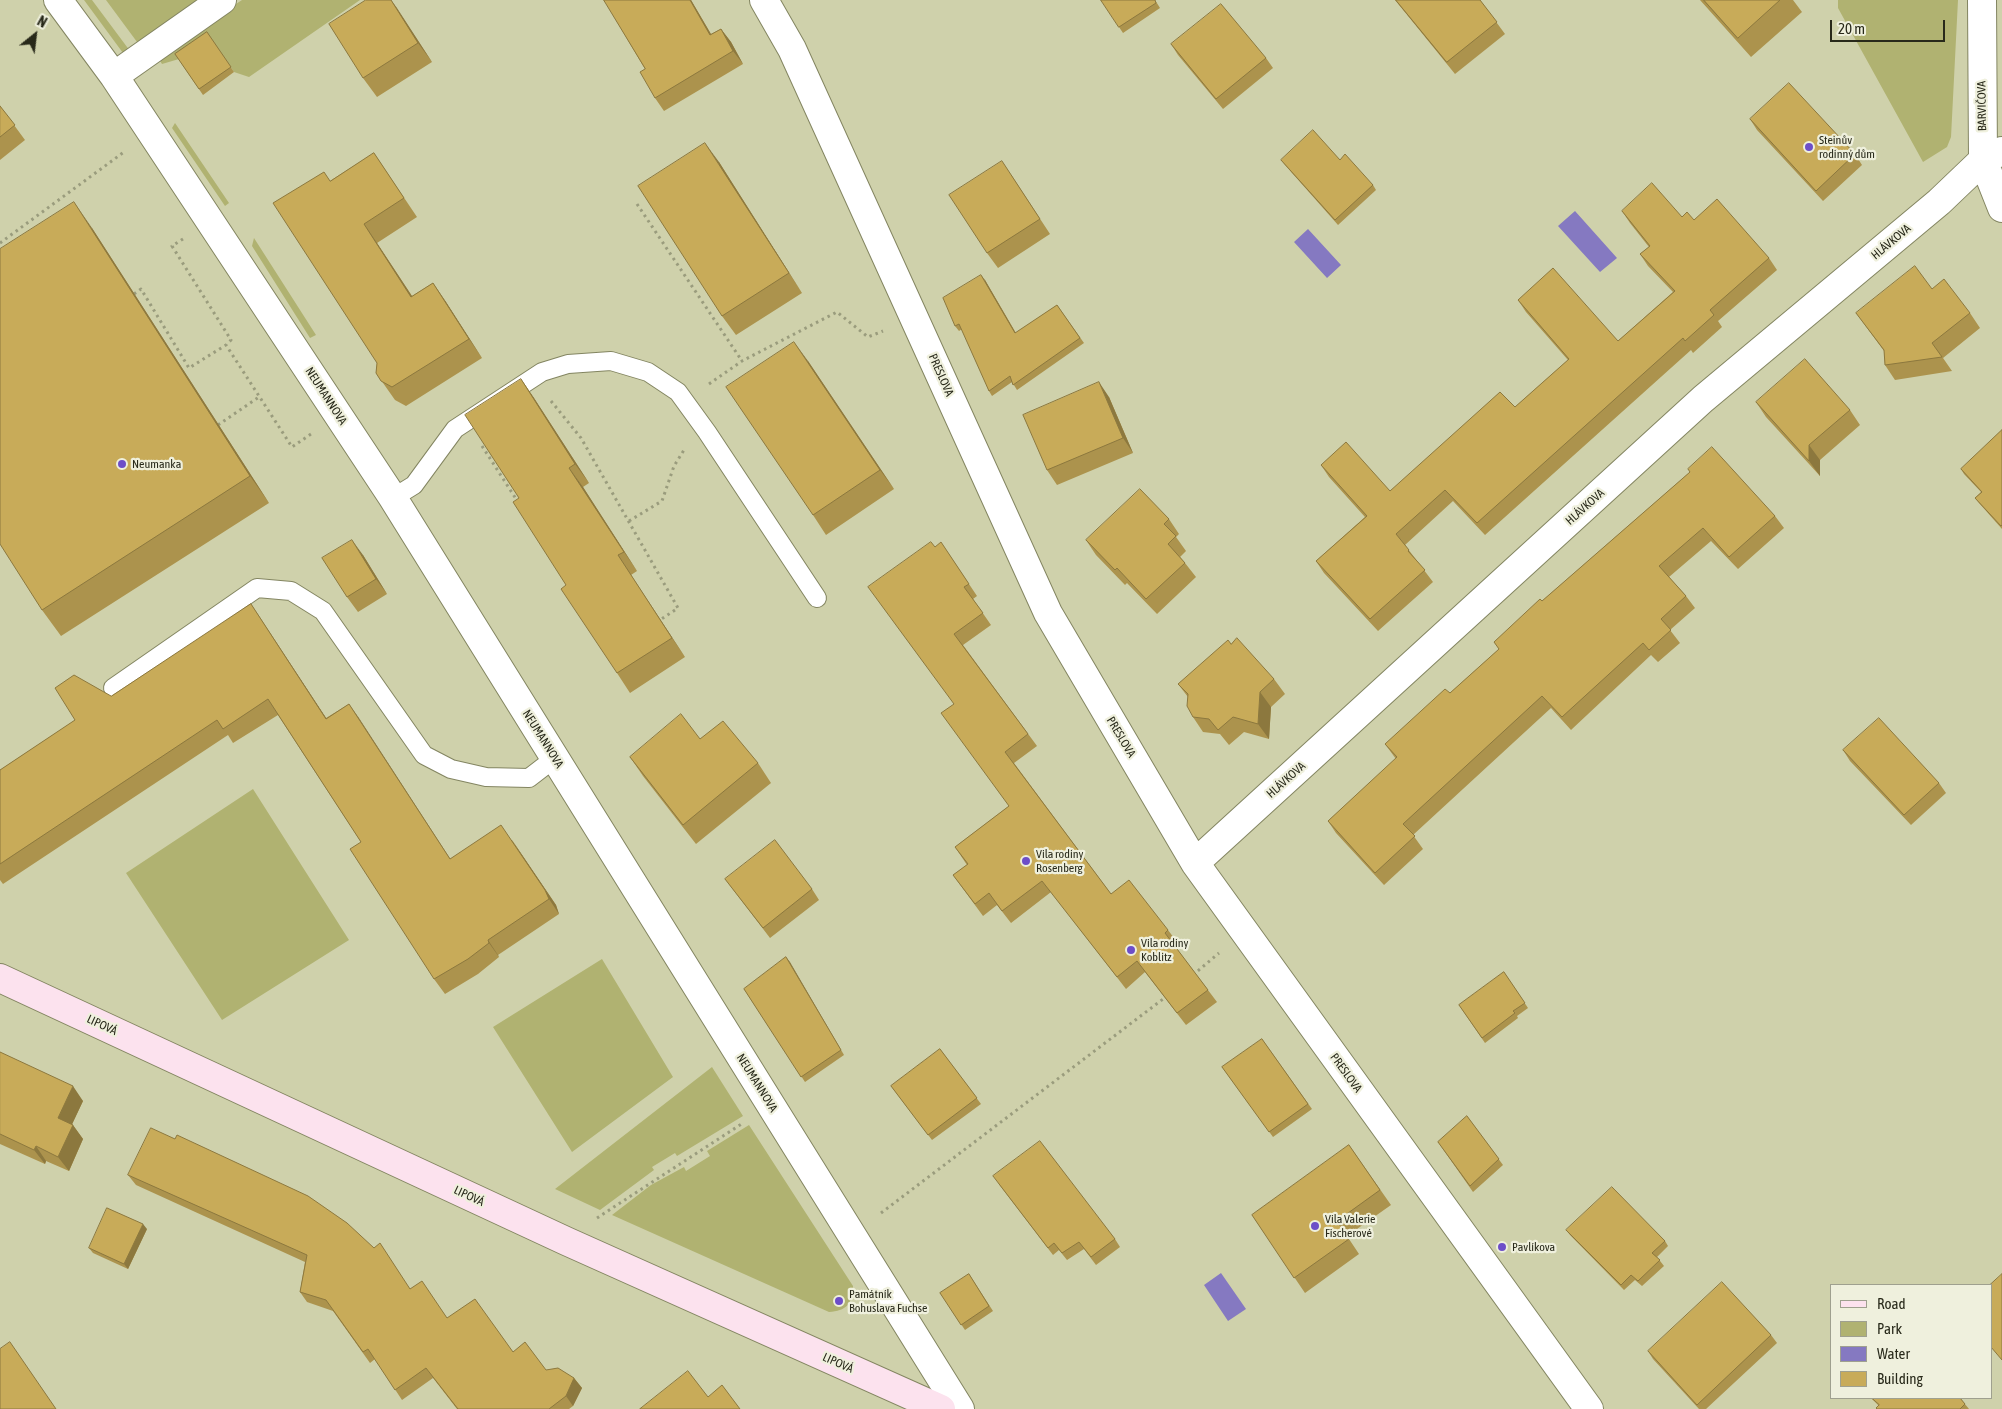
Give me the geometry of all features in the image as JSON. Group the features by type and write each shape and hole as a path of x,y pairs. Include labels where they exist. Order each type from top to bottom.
{"street":[{"name":"NEUMANNOVA","path":"58,0 114,76 393,498 960,1409"},
{"path":"114,76 222,0"},
{"name":"PRESLOVA","path":"764,0 796,58 1048,613 1195,863 1589,1409"},
{"name":"BARVIČOVA","path":"1982,0 1992,155 2002,208"},
{"name":"HLÁVKOVA","path":"1195,863 1703,399 1939,202 1992,155"},
{"name":"LIPOVÁ","path":"0,978 566,1241 941,1409"}],"lane":[{"path":"393,498 414,485 455,428 542,372 568,364 611,361 648,372 678,392 817,598"},
{"path":"112,688 257,588 291,591 323,611 424,755 451,769 486,777 529,778 555,758"}],"path":[{"path":"0,243 125,151"},
{"path":"637,204 742,361"},
{"path":"134,294 141,289 189,368 231,340 172,246 190,235"},
{"path":"709,384 742,361 837,312 868,337 885,331"},
{"path":"226,345 292,447 308,436"},
{"path":"218,425 259,397"},
{"path":"554,406 581,438 678,608 660,620"},
{"path":"466,421 522,509"},
{"path":"629,521 662,501 674,466 700,424"},
{"path":"1190,977 1225,948"},
{"path":"881,1213 1170,995"},
{"path":"595,1219 747,1120"}],"green space":[{"path":"84,0 92,0 130,51 123,53"},
{"path":"106,0 208,0 140,46"},
{"path":"242,0 360,0 249,77 234,72 210,37 179,59 162,64 157,56"},
{"path":"1838,0 1958,0 1951,137 1947,147 1923,162 1838,8"},
{"path":"175,123 229,203 225,206 172,128"},
{"path":"254,238 316,335 310,338 252,246"},
{"path":"253,789 349,940 222,1020 126,873"},
{"path":"602,959 673,1077 572,1152 493,1027"},
{"path":"712,1067 743,1116 677,1156 675,1153 652,1167 654,1170 600,1210 555,1189"},
{"path":"749,1125 853,1286 852,1298 844,1308 829,1312 612,1215 651,1185 684,1167 686,1171 710,1156 707,1151"}],"water":[{"path":"1575,211 1617,258 1600,272 1558,226"},
{"path":"1308,229 1341,265 1327,278 1294,242"},
{"path":"1221,1273 1246,1309 1228,1321 1204,1285"}],"building":[{"path":"366,0 391,0 418,43 363,78 329,24"},
{"path":"604,0 690,0 710,35 721,29 733,51 655,98 640,72 645,69"},
{"path":"1101,0 1155,0 1156,3 1119,27"},
{"path":"1396,0 1480,0 1497,22 1447,62"},
{"path":"1704,0 1780,0 1738,38"},
{"path":"1221,4 1266,58 1216,99 1171,44"},
{"path":"207,32 231,67 199,89 175,54"},
{"name":"Steinův rodinný dům","path":"1789,83 1855,154 1816,191 1750,119"},
{"path":"0,106 15,125 0,137"},
{"path":"1313,130 1340,160 1345,154 1373,185 1335,220 1281,160"},
{"path":"705,143 789,273 722,316 638,186"},
{"path":"374,153 404,198 364,224 411,297 433,283 469,339 392,387 381,381 376,373 377,363 273,203 324,172 330,181"},
{"path":"1002,161 1040,219 987,253 949,195"},
{"path":"1652,183 1682,217 1687,212 1694,220 1717,199 1769,258 1710,310 1714,315 1685,341 1683,338 1477,523 1445,490 1396,534 1425,570 1370,619 1316,561 1367,516 1321,465 1346,442 1390,491 1500,392 1515,407 1569,359 1518,300 1553,268 1618,341 1675,291 1640,254 1650,246 1622,211"},
{"name":"Neumanka","path":"74,202 250,476 42,610 0,544 0,249"},
{"path":"1915,266 1932,289 1944,279 1970,313 1932,343 1942,357 1885,365 1884,350 1856,313"},
{"path":"981,275 1015,333 1057,305 1080,338 1013,385 1010,376 989,391 959,324 955,326 943,298"},
{"path":"794,342 880,470 813,515 726,387"},
{"path":"1805,359 1850,410 1809,445 1809,461 1756,402"},
{"path":"521,379 575,464 569,468 624,552 618,555 672,638 617,673 561,589 566,585 513,502 519,498 465,415"},
{"path":"1099,382 1123,438 1047,470 1023,415"},
{"path":"2002,430 2001,526 1975,498 1982,492 1961,469"},
{"path":"1712,447 1775,516 1729,557 1703,528 1659,566 1686,596 1661,619 1671,630 1649,650 1643,643 1562,717 1542,696 1403,824 1415,836 1375,873 1328,821 1397,757 1385,744 1445,689 1450,693 1499,649 1494,642 1540,599 1542,601 1690,472 1688,469"},
{"path":"1140,489 1169,519 1164,524 1176,536 1168,544 1185,563 1146,599 1117,568 1115,570 1086,540"},
{"path":"352,540 376,579 347,597 322,558"},
{"path":"931,542 935,547 941,542 969,584 964,587 983,613 954,634 1028,734 1005,752 1111,894 1129,880 1168,930 1165,933 1208,990 1177,1013 1137,961 1117,977 1042,881 1002,911 989,893 975,904 953,875 968,864 955,847 1009,806 941,713 954,704 868,587"},
{"path":"251,604 326,719 349,704 450,859 501,825 545,890 549,899 488,940 489,943 468,959 434,979 350,849 361,842 268,699 223,729 217,720 0,864 0,770 75,720 55,688 74,675 111,696"},
{"path":"1237,638 1274,679 1260,692 1258,724 1233,717 1218,730 1209,719 1193,717 1187,706 1188,694 1178,684 1228,640 1231,644"},
{"path":"681,714 700,739 723,721 758,763 683,825 630,757"},
{"path":"1879,718 1939,783 1904,815 1843,750"},
{"path":"775,840 812,889 763,928 725,879"},
{"path":"786,957 841,1050 801,1077 744,989"},
{"path":"1504,972 1525,1003 1482,1038 1459,1005"},
{"path":"1262,1039 1308,1104 1269,1132 1222,1067"},
{"path":"940,1049 977,1098 928,1135 891,1086"},
{"path":"0,1052 73,1086 58,1118 73,1125 58,1157 36,1146 34,1150 0,1134"},
{"path":"1467,1116 1499,1159 1470,1186 1438,1142"},
{"path":"151,1128 175,1139 177,1135 308,1196 347,1223 374,1248 380,1243 410,1289 422,1281 447,1318 475,1299 513,1352 525,1342 546,1370 558,1368 574,1378 566,1396 549,1409 458,1409 426,1368 395,1390 368,1349 363,1352 326,1300 300,1292 307,1255 128,1175"},
{"path":"1040,1141 1115,1239 1091,1257 1079,1242 1062,1253 1054,1243 1048,1248 993,1176"},
{"name":"Vila Valerie Fischerové","path":"1349,1145 1380,1190 1337,1221 1349,1239 1294,1278 1252,1215"},
{"path":"1612,1187 1665,1241 1652,1253 1660,1260 1638,1281 1631,1275 1621,1285 1566,1230"},
{"path":"107,1208 143,1224 124,1264 89,1248"},
{"path":"969,1274 989,1306 961,1325 940,1293"},
{"path":"2002,1274 2002,1360 1992,1348 1991,1284"},
{"path":"1722,1282 1771,1335 1697,1405 1648,1351"},
{"path":"10,1342 56,1409 0,1409 0,1349"},
{"path":"688,1371 708,1397 722,1385 740,1409 640,1409"},
{"path":"1873,1399 1961,1399 1965,1404 1960,1409 1877,1409 1879,1405"}],"place":[{"name":"Steinův rodinný dům","path":"1809,147"},
{"name":"Neumanka","path":"122,464"},
{"name":"Vila rodiny Rosenberg","path":"1026,861"},
{"name":"Vila rodiny Koblitz","path":"1131,950"},
{"name":"Vila Valerie Fischerové","path":"1315,1226"},
{"name":"Pavlíkova","path":"1502,1247"},
{"name":"Památník Bohuslava Fuchse","path":"839,1301"}]}
